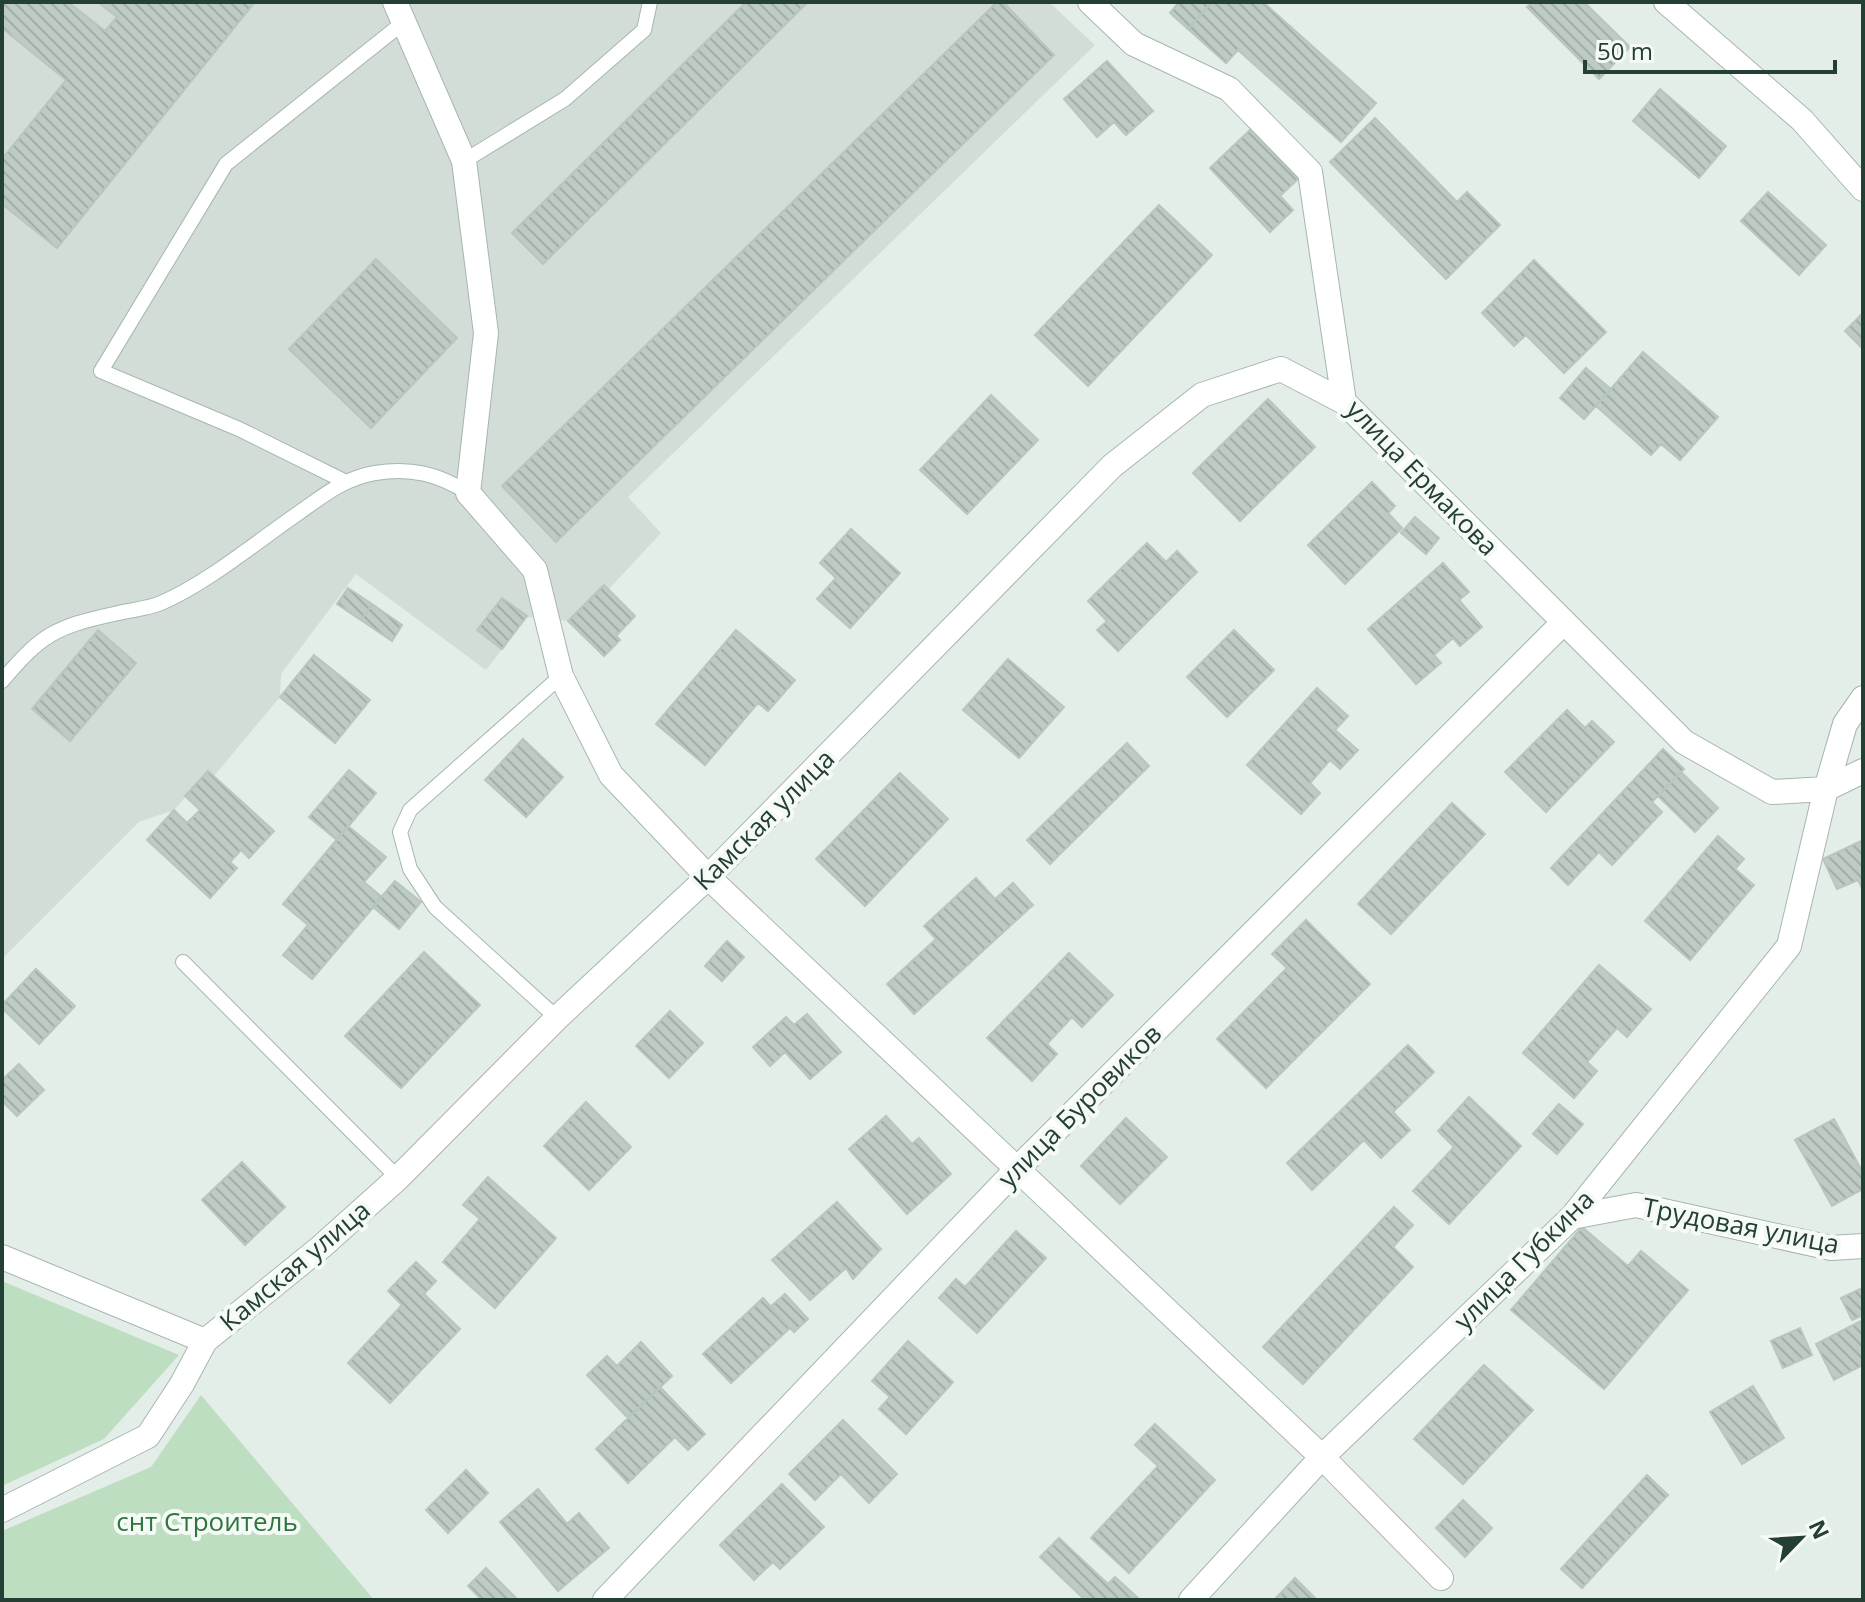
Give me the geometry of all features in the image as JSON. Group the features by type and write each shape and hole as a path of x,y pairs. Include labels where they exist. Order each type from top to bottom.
{"street":[{"name":"улица Ермакова","path":"1090,2 1134,44 1229,89 1310,172 1344,402 1684,742 1772,792 1826,789 1863,771"},
{"path":"1666,2 1802,120 1863,189"},
{"path":"400,12 464,161 486,333 468,493 535,570 561,676 611,775 708,877 1322,1457 1441,1578"},
{"name":"Камская улица","path":"205,1341 321,1247 398,1178 557,1018 708,877 1112,466 1202,395 1281,369 1344,402"},
{"name":"улица Буровиков","path":"605,1600 1017,1169 1564,622"},
{"path":"1826,789 1845,724 1863,698"},
{"name":"улица Губкина","path":"1191,1600 1322,1457 1572,1217 1789,946 1826,789"},
{"name":"Трудовая улица","path":"1572,1217 1636,1205 1831,1248 1863,1246"},
{"path":"2,1257 205,1341 182,1384 148,1436 2,1510"}],"lane":[{"path":"464,161 565,99 644,30 650,2"},
{"path":"344,481 239,429 101,371 226,164 400,12"},
{"path":"2,681 29,649 50,634 81,621 159,603 188,588 344,481 374,473 415,471 448,480 468,493"},
{"path":"557,1018 435,907 410,869 400,832 410,810 561,676"},
{"path":"183,962 398,1178"}],"shaded area":[{"path":"2,2 1049,2 1095,45 628,497 661,533 608,590 603,586 568,621 527,617 486,670 356,574 281,674 280,697 214,776 208,771 174,810 139,822 2,959"}],"green space":[{"path":"2,1281 179,1355 104,1439 2,1486"},
{"name":"снт Строитель","path":"201,1395 374,1600 2,1600 2,1531 151,1467"}],"building":[{"path":"2,2 68,2 105,31 117,17 98,2 255,2 57,248 2,204 2,159 66,80 2,28"},
{"path":"746,2 808,2 543,264 512,233"},
{"path":"997,2 1003,2 1054,55 556,542 502,486"},
{"path":"1179,2 1212,2 1188,29 1170,13"},
{"path":"1212,2 1263,2 1376,103 1341,142 1238,50 1226,63 1188,29"},
{"path":"1532,2 1584,2 1630,47 1599,79 1527,7"},
{"path":"1107,61 1153,111 1126,135 1114,122 1097,137 1064,99"},
{"path":"1660,89 1726,146 1699,178 1633,121"},
{"path":"1375,118 1457,202 1467,192 1500,225 1446,279 1330,162"},
{"path":"1251,129 1298,179 1280,196 1293,210 1270,232 1210,168"},
{"path":"1768,192 1826,245 1799,275 1741,221"},
{"path":"1159,205 1212,255 1088,386 1035,335"},
{"path":"376,259 457,338 371,428 289,349"},
{"path":"1534,260 1606,332 1564,373 1526,335 1514,346 1482,313"},
{"path":"1863,313 1863,349 1845,331"},
{"path":"1643,352 1718,417 1680,460 1661,444 1651,455 1596,406"},
{"path":"1586,368 1611,389 1584,419 1560,398"},
{"path":"991,395 1038,440 967,514 920,470"},
{"path":"1268,399 1315,447 1240,521 1193,473"},
{"path":"1372,482 1395,506 1388,513 1402,528 1345,584 1308,545"},
{"path":"1415,517 1439,538 1426,554 1401,533"},
{"path":"851,529 900,573 850,628 817,599 836,578 820,563"},
{"path":"1147,543 1166,562 1177,551 1197,572 1118,651 1097,630 1107,621 1088,601"},
{"path":"1443,563 1469,592 1459,600 1482,627 1460,646 1453,638 1434,655 1441,663 1416,684 1368,629"},
{"path":"604,585 635,616 616,636 620,640 604,656 568,621"},
{"path":"348,588 372,604 361,620 337,604"},
{"path":"502,598 527,616 502,649 477,630"},
{"path":"372,604 402,625 392,641 361,620"},
{"path":"98,630 136,663 70,741 32,709"},
{"path":"736,630 795,680 768,711 758,703 705,765 656,724"},
{"path":"1234,630 1274,670 1227,717 1187,677"},
{"path":"314,655 370,700 335,743 280,697"},
{"path":"1008,659 1064,707 1019,758 963,710"},
{"path":"1317,688 1348,716 1335,730 1358,750 1340,769 1330,760 1310,783 1320,793 1301,814 1247,765"},
{"path":"1567,710 1585,728 1592,721 1614,742 1546,812 1505,772"},
{"path":"523,739 563,777 526,817 485,780"},
{"path":"1127,743 1149,766 1050,864 1027,840"},
{"path":"1663,749 1684,769 1652,802 1662,812 1612,865 1599,852 1568,885 1551,868"},
{"path":"349,770 376,793 337,840 309,817"},
{"path":"208,771 274,831 249,858 241,850 230,862 237,868 210,898 147,840 174,810 187,823 200,810 185,796"},
{"path":"1681,772 1718,808 1695,832 1658,796"},
{"path":"900,773 948,819 865,906 816,859"},
{"path":"1452,803 1485,834 1391,934 1358,904"},
{"path":"348,826 386,857 364,882 382,897 312,979 283,955 308,925 283,904"},
{"path":"1718,836 1744,859 1735,869 1754,885 1690,960 1645,921"},
{"path":"1863,840 1863,890 1858,880 1837,889 1823,859"},
{"path":"976,878 995,899 1013,883 1033,905 914,1014 887,984 936,939 924,926"},
{"path":"395,881 421,902 399,929 373,907"},
{"path":"1306,920 1370,984 1266,1088 1217,1039 1287,968 1272,954"},
{"path":"727,941 744,957 722,981 705,966"},
{"path":"424,952 480,1005 401,1088 345,1036"},
{"path":"1069,953 1113,995 1082,1027 1072,1017 1047,1044 1057,1054 1032,1081 987,1038"},
{"path":"1599,965 1651,1009 1627,1037 1617,1028 1587,1062 1597,1071 1574,1098 1523,1053"},
{"path":"36,969 75,1006 39,1044 2,1008"},
{"path":"670,1011 703,1043 669,1078 636,1046"},
{"path":"807,1014 841,1052 810,1079 785,1052 770,1066 753,1047 786,1017 794,1025"},
{"path":"1408,1045 1434,1072 1393,1112 1410,1130 1381,1158 1364,1140 1312,1190 1287,1163"},
{"path":"19,1064 44,1090 17,1116 2,1101 2,1080"},
{"path":"1469,1097 1521,1146 1449,1224 1413,1191 1454,1147 1438,1131"},
{"path":"586,1102 631,1147 589,1190 544,1146"},
{"path":"1559,1104 1583,1124 1557,1154 1533,1134"},
{"path":"886,1116 912,1144 919,1138 951,1174 907,1214 849,1149"},
{"path":"1126,1118 1167,1157 1120,1204 1081,1166"},
{"path":"1834,1119 1863,1173 1863,1189 1832,1206 1795,1140"},
{"path":"242,1162 285,1207 245,1245 202,1200"},
{"path":"488,1177 556,1238 495,1308 443,1262 480,1219 463,1205"},
{"path":"837,1202 881,1249 853,1279 846,1268 810,1300 772,1260"},
{"path":"1394,1207 1413,1225 1393,1247 1413,1267 1303,1384 1263,1347"},
{"path":"1582,1227 1628,1266 1641,1251 1688,1290 1604,1389 1511,1310"},
{"path":"1016,1231 1046,1258 977,1333 939,1298 956,1279 965,1287"},
{"path":"416,1262 436,1281 424,1294 460,1329 390,1403 348,1363 402,1305 388,1291"},
{"path":"1860,1289 1863,1315 1852,1320 1841,1298"},
{"path":"785,1294 808,1319 794,1332 770,1307"},
{"path":"763,1298 790,1328 731,1383 703,1354"},
{"path":"1863,1320 1863,1365 1834,1380 1816,1344"},
{"path":"1800,1328 1812,1355 1783,1368 1771,1341"},
{"path":"908,1341 953,1382 906,1434 879,1409 890,1397 872,1381"},
{"path":"641,1342 672,1376 628,1418 587,1375 607,1356 617,1366"},
{"path":"1484,1365 1533,1410 1463,1484 1414,1439"},
{"path":"1753,1386 1784,1438 1742,1464 1710,1412"},
{"path":"660,1387 705,1434 688,1450 675,1437 628,1483 596,1449"},
{"path":"843,1420 897,1474 869,1503 841,1474 815,1500 789,1474"},
{"path":"1155,1424 1215,1480 1129,1573 1091,1538 1158,1466 1135,1445"},
{"path":"466,1470 488,1493 448,1533 426,1510"},
{"path":"1647,1475 1668,1495 1582,1588 1561,1569"},
{"path":"782,1484 824,1527 780,1569 773,1562 754,1580 720,1545"},
{"path":"538,1489 567,1524 579,1513 609,1548 558,1591 500,1522"},
{"path":"1463,1500 1492,1528 1465,1557 1436,1528"},
{"path":"1059,1538 1108,1584 1115,1577 1138,1598 1085,1600 1040,1557"},
{"path":"486,1568 518,1600 482,1600 468,1586"},
{"path":"1295,1578 1317,1600 1274,1600"}]}
